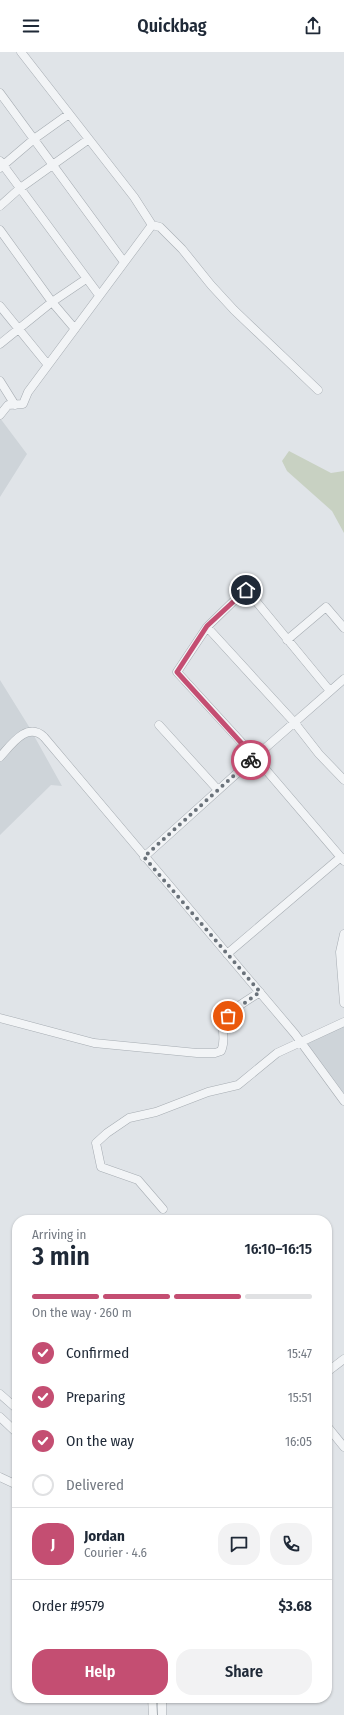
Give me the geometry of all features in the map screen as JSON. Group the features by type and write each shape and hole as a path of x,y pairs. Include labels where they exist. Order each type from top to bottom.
{"street":[{"path":"21,52 134,197 152,225 160,227 182,249 211,285 234,310 318,390"},
{"path":"0,93 124,262"},
{"path":"69,114 1,165 20,188 99,296"},
{"path":"0,206 20,188 89,139"},
{"path":"0,415 8,405 23,404 28,392 152,225"},
{"path":"0,230 52,302 75,329"},
{"path":"0,344 52,302 86,279"},
{"path":"0,306 48,365"},
{"path":"0,381 15,405"},
{"path":"227,954 342,859 254,757 177,672 207,626 246,590 330,691"},
{"path":"287,640 326,607 344,628"},
{"path":"207,626 294,722 319,754 344,780"},
{"path":"144,857 254,757 344,679"},
{"path":"159,725 218,790"},
{"path":"0,757 22,734 34,731 41,734 302,1042 344,1101"},
{"path":"344,934 340,952 344,1003"},
{"path":"0,1018 94,1043 197,1053 215,1053 221,1051 224,1045 223,1028 228,1016 260,992"},
{"path":"163,1209 138,1180 101,1167 96,1143 107,1133 129,1118 156,1112 208,1092 238,1085 277,1053 344,1022"},
{"path":"332,1368 344,1359"},
{"path":"0,1394 12,1405"},
{"path":"0,1417 12,1428"},
{"path":"8,1424 12,1423"},
{"path":"332,1432 344,1447"},
{"path":"0,1477 12,1483"},
{"path":"152,1703 153,1715"},
{"path":"162,1703 162,1715"}],"shaded area":[{"path":"0,418 27,454 0,497"},
{"path":"0,680 28,725 62,786 51,785 0,835"},
{"path":"344,1022 344,1101 302,1042"}],"green space":[{"path":"289,451 331,473 344,471 344,533 332,511 287,471 282,461"}],"way so far":[{"path":"228,1016 260,992 144,857 251,760"}],"route":[{"path":"246,590 207,626 177,672 254,757 251,760"}]}
